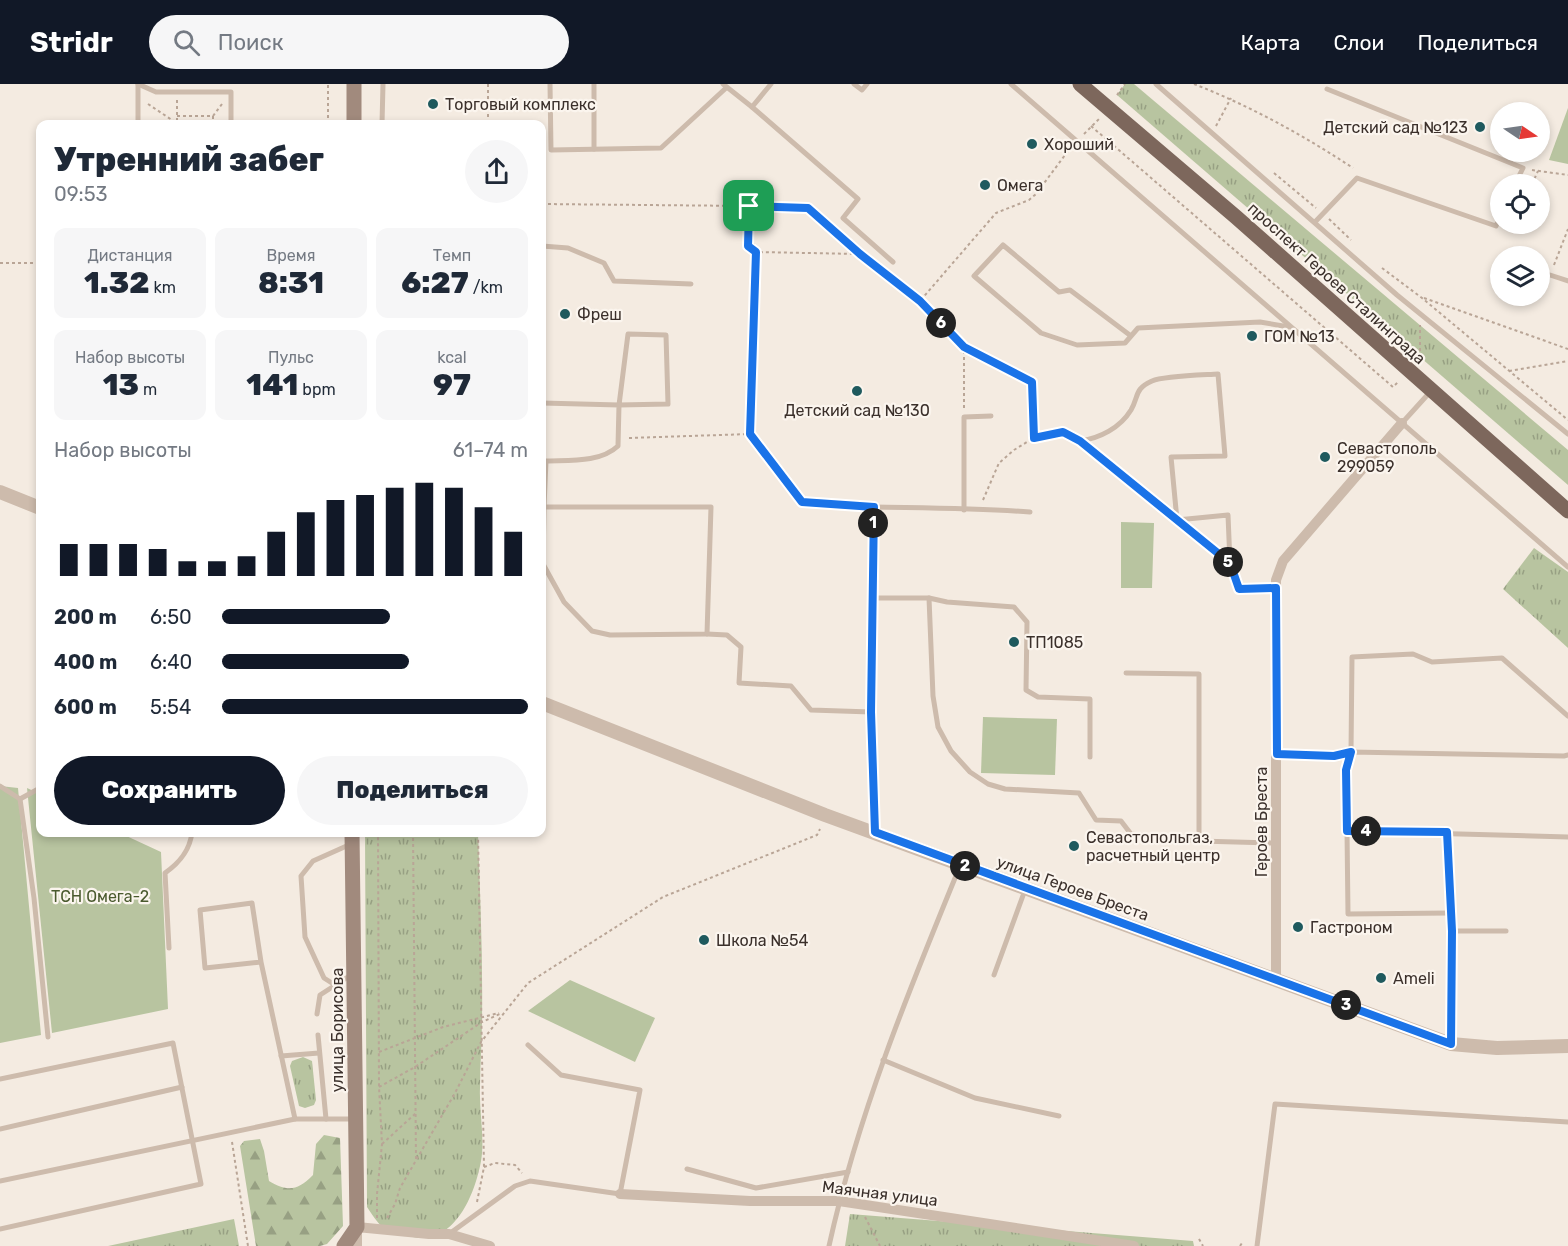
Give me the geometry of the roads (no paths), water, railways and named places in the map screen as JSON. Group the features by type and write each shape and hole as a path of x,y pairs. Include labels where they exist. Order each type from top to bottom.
{"main road":[{"path":"354,84 354,120"},
{"name":"проспект Героев Сталинграда","path":"1080,84 1236,217 1568,511"},
{"name":"улица Борисова","path":"352,838 357,1227"},
{"path":"344,1246 357,1227"}],"street":[{"name":"Героев Бреста","path":"1276,979 1276,580 1283,561 1402,423"},
{"path":"0,492 36,506"},
{"name":"улица Героев Бреста","path":"546,706 825,815 1451,1044 1497,1048 1568,1046"},
{"name":"Маячная улица","path":"620,1194 750,1201 839,1200 1134,1246"},
{"path":"357,1246 357,1227 449,1234 490,1246"}],"lane":[{"path":"138,120 138,84 156,92 231,92 231,120"},
{"path":"382,120 383,84"},
{"path":"550,84 551,150 661,148 725,86 858,199 843,218 893,262"},
{"path":"594,84 594,149"},
{"path":"752,107 771,84"},
{"path":"854,84 862,90 867,84"},
{"path":"1011,84 1568,567"},
{"path":"1156,84 1405,301 1568,434"},
{"path":"1327,89 1523,168 1520,174"},
{"path":"1315,222 1357,178 1490,224"},
{"path":"1131,336 1071,290 1059,292 1003,245 974,276 1041,333 1077,345 1125,343 1131,336 1138,327 1260,322 1291,328"},
{"path":"546,246 568,248 604,263 614,281 691,284"},
{"path":"1550,275 1568,281"},
{"path":"546,403 619,405 668,404 666,335 628,334 619,405 618,446 609,455 546,461"},
{"path":"1080,441 1095,439 1115,428 1131,410 1137,391 1153,381 1218,374 1226,456 1171,457 1177,519"},
{"path":"1402,423 1431,390"},
{"path":"964,510 964,417 991,416"},
{"path":"1034,438 1063,432 1080,441 1230,563"},
{"path":"802,502 874,507 964,510 980,508 1030,512"},
{"path":"546,507 711,507 707,634"},
{"path":"874,507 871,712 875,832"},
{"path":"1177,519 1228,515 1230,563 1239,589 1276,588"},
{"path":"546,569 564,602 592,631 610,635 727,635 741,647 739,682 791,686 811,710 871,712"},
{"path":"873,598 929,598 947,602 1014,607 1027,622 1026,690 1038,697 1090,699 1090,756"},
{"path":"929,598 933,686 938,727 951,751 970,772 988,784 1005,789 1079,793 1096,820 1121,821 1131,834 1199,841 1275,843"},
{"path":"1450,913 1348,914 1346,770 1351,752 1352,657 1413,654 1432,662 1502,658 1568,717"},
{"path":"1126,673 1200,674 1199,841"},
{"path":"1277,754 1334,756 1351,752 1568,755"},
{"path":"0,786 20,799 34,898 48,1037"},
{"path":"20,799 36,791"},
{"path":"1347,831 1568,837"},
{"path":"1447,832 1452,931 1451,1044"},
{"path":"169,948 165,873 180,862 191,837"},
{"path":"335,985 324,978 305,937 301,876 314,861 352,838"},
{"path":"830,1246 839,1200 883,1060 960,864"},
{"path":"994,975 1026,888"},
{"path":"261,962 205,968 200,910 252,903 261,962 295,1119"},
{"path":"1452,931 1506,931"},
{"path":"316,1014 320,995 355,972"},
{"path":"318,1035 326,1119"},
{"path":"0,1079 173,1043 201,1184 0,1229"},
{"path":"449,1234 515,1186 531,1181 620,1194 640,1090 561,1075 528,1045"},
{"path":"281,1056 319,1053"},
{"path":"883,1060 975,1098 1059,1116"},
{"path":"0,1129 182,1087"},
{"path":"1257,1246 1275,1104 1568,1122"},
{"path":"0,1181 295,1119 356,1119"},
{"path":"687,1169 756,1188 848,1172"}],"place":[{"name":"Торговый комплекс","path":"433,104"},
{"name":"Детский сад №123","path":"1480,127"},
{"name":"Хороший","path":"1032,144"},
{"name":"Омега","path":"985,185"},
{"name":"Фреш","path":"565,314"},
{"name":"ГОМ №13","path":"1252,336"},
{"name":"Детский сад №130","path":"857,391"},
{"name":"Севастополь 299059","path":"1325,457"},
{"name":"ТП1085","path":"1014,642"},
{"name":"Севастопольгаз, расчетный центр","path":"1074,846"},
{"name":"Гастроном","path":"1298,927"},
{"name":"Школа №54","path":"704,940"},
{"name":"Ameli","path":"1381,978"}],"park label":[{"name":"ТСН Омега-2","path":"100,896"}]}
